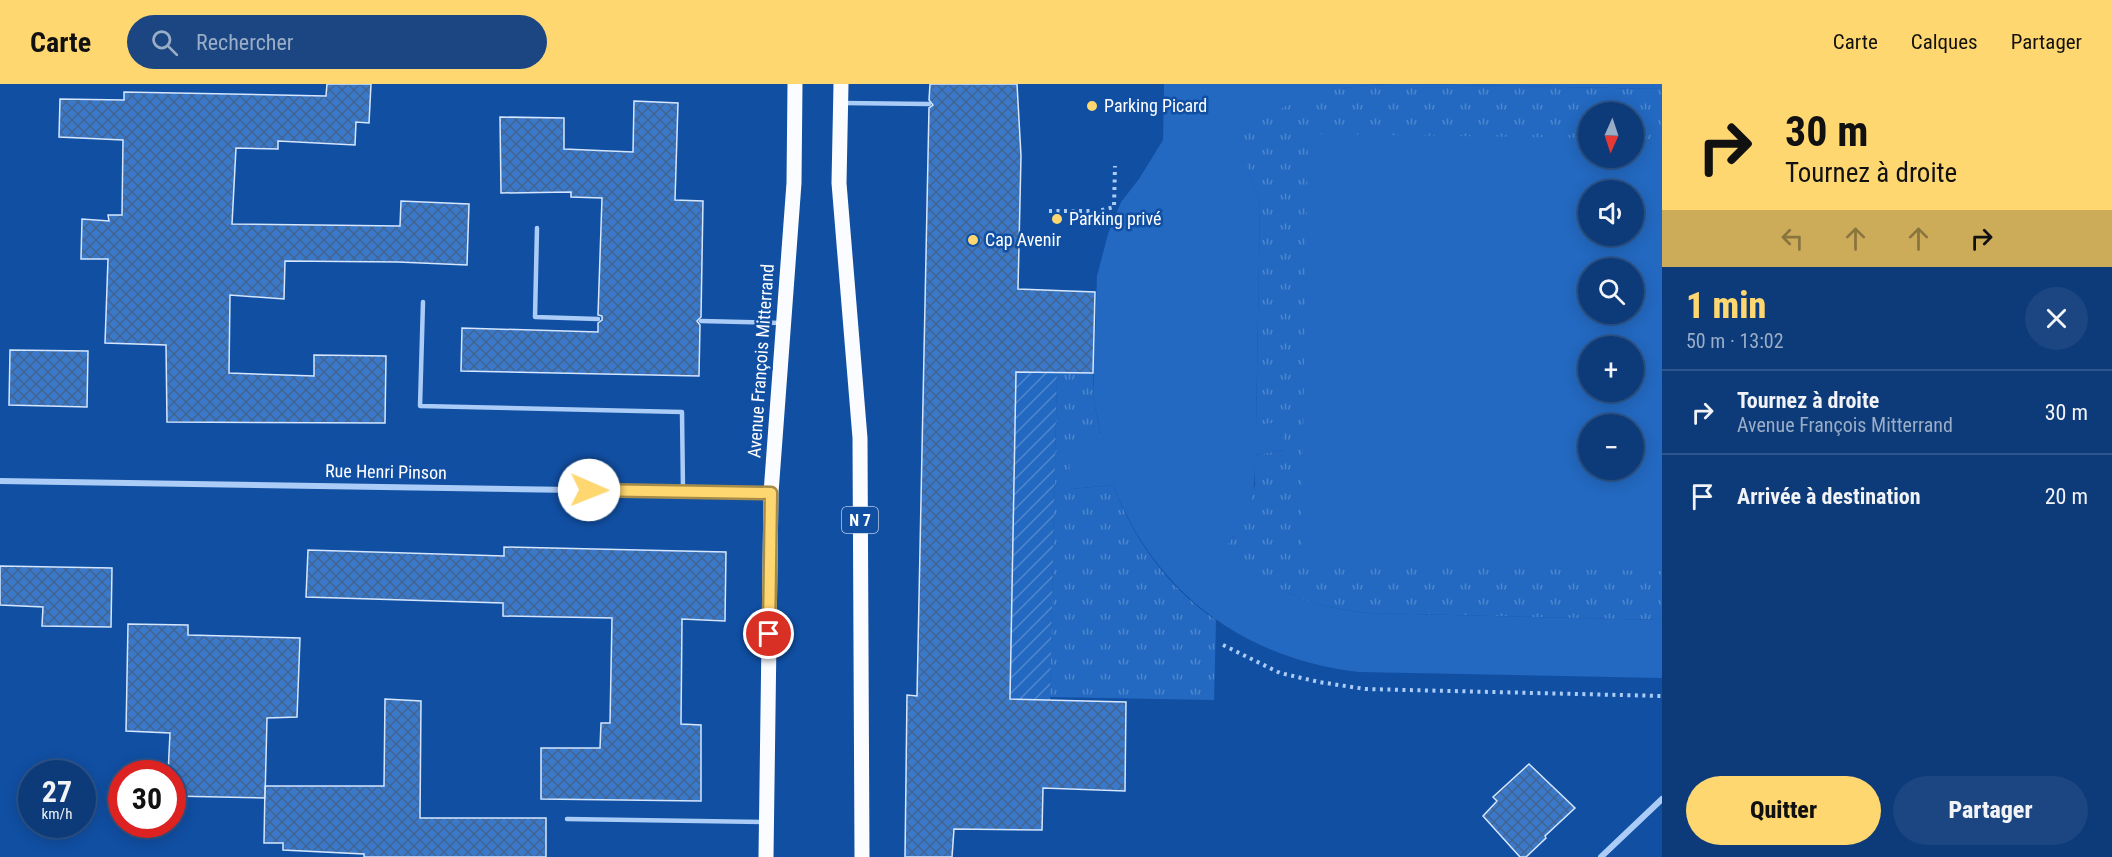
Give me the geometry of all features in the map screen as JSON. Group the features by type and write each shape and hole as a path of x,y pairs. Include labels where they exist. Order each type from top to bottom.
{"main road":[{"name":"Avenue François Mitterrand","path":"766,857 771,493 794,183 795,84"},
{"name":"N 7","path":"841,84 839,183 860,438 862,857"}],"street":[{"name":"Rue Henri Pinson","path":"0,481 771,493"},
{"path":"1601,857 1662,799"}],"lane":[{"path":"840,103 929,104"},
{"path":"537,228 535,317 598,319"},
{"path":"423,303 420,406 682,412 683,491"},
{"path":"700,321 783,323"},
{"path":"567,819 767,822"}],"path":[{"path":"1049,211 1098,211 1114,207 1115,166"},
{"path":"1223,645 1280,673 1365,689 1662,696"}],"green space":[{"path":"1164,84 1385,84 1341,89 1303,99 1267,116 1231,142 1249,173 1260,207 1256,425 1281,422 1284,450 1255,455 1251,503 1243,523 1224,550 1240,564 1274,586 1328,607 1369,613 1662,620 1662,678 1359,672 1317,664 1278,652 1242,635 1209,614 1179,588 1153,558 1131,524 1113,485 1071,489 1068,445 1102,440 1093,396 1097,276 1108,234 1121,202 1139,179 1163,140"},
{"path":"1407,84 1662,89 1662,620 1369,613 1328,607 1273,586 1256,576 1223,550 1234,536 1255,485 1255,455 1284,450 1256,426 1260,207 1249,173 1230,142 1272,113 1293,103 1313,95 1356,86"},
{"path":"1407,84 1662,84 1662,89"},
{"path":"1308,134 1578,138 1578,168 1644,168 1644,139 1662,139 1662,571 1301,565"},
{"path":"1017,325 1058,325 1050,700 1010,699"},
{"path":"1057,373 1093,373 1093,396 1102,441 1072,489 1113,485 1131,524 1154,560 1182,593 1216,620 1214,700 1050,697"}],"building":[{"path":"327,84 371,84 369,123 356,122 355,145 278,141 278,149 236,148 232,224 400,226 401,201 469,204 467,265 285,261 284,299 230,295 229,373 314,376 314,355 386,356 385,423 167,422 166,345 105,343 108,259 81,259 82,219 109,221 108,215 122,215 123,140 59,137 60,99 124,100 124,92 326,96"},
{"path":"930,84 1017,84 1021,156 1018,289 1095,292 1093,373 1016,372 1010,699 1126,702 1125,791 1043,788 1042,830 954,829 952,857 905,857 907,695 917,696 929,108 933,105 929,100"},
{"path":"634,101 678,103 675,200 703,201 701,317 697,321 700,325 699,376 461,371 462,328 598,332 598,323 602,320 602,316 598,315 602,198 571,197 571,192 501,193 500,117 564,118 564,149 633,152"},
{"path":"10,350 88,351 87,407 9,405"},
{"path":"504,547 726,552 725,621 682,619 681,724 701,725 701,801 541,799 541,748 600,748 601,723 610,723 612,618 503,616 503,603 306,597 308,550 504,556"},
{"path":"0,566 112,568 111,627 42,626 43,607 0,605"},
{"path":"128,624 188,625 188,635 300,638 297,717 267,718 265,798 186,796 186,760 169,760 170,733 126,731"},
{"path":"385,699 421,701 420,818 546,818 546,857 364,857 364,854 283,850 283,843 264,843 265,786 384,786"},
{"path":"1529,764 1575,808 1526,857 1520,857 1483,816 1497,801 1493,797"}],"place":[{"name":"Parking Picard","path":"1092,106"},
{"name":"Parking privé","path":"1057,219"},
{"name":"Cap Avenir","path":"973,240"}],"route":[{"path":"589,490 771,493 769,634"}]}
